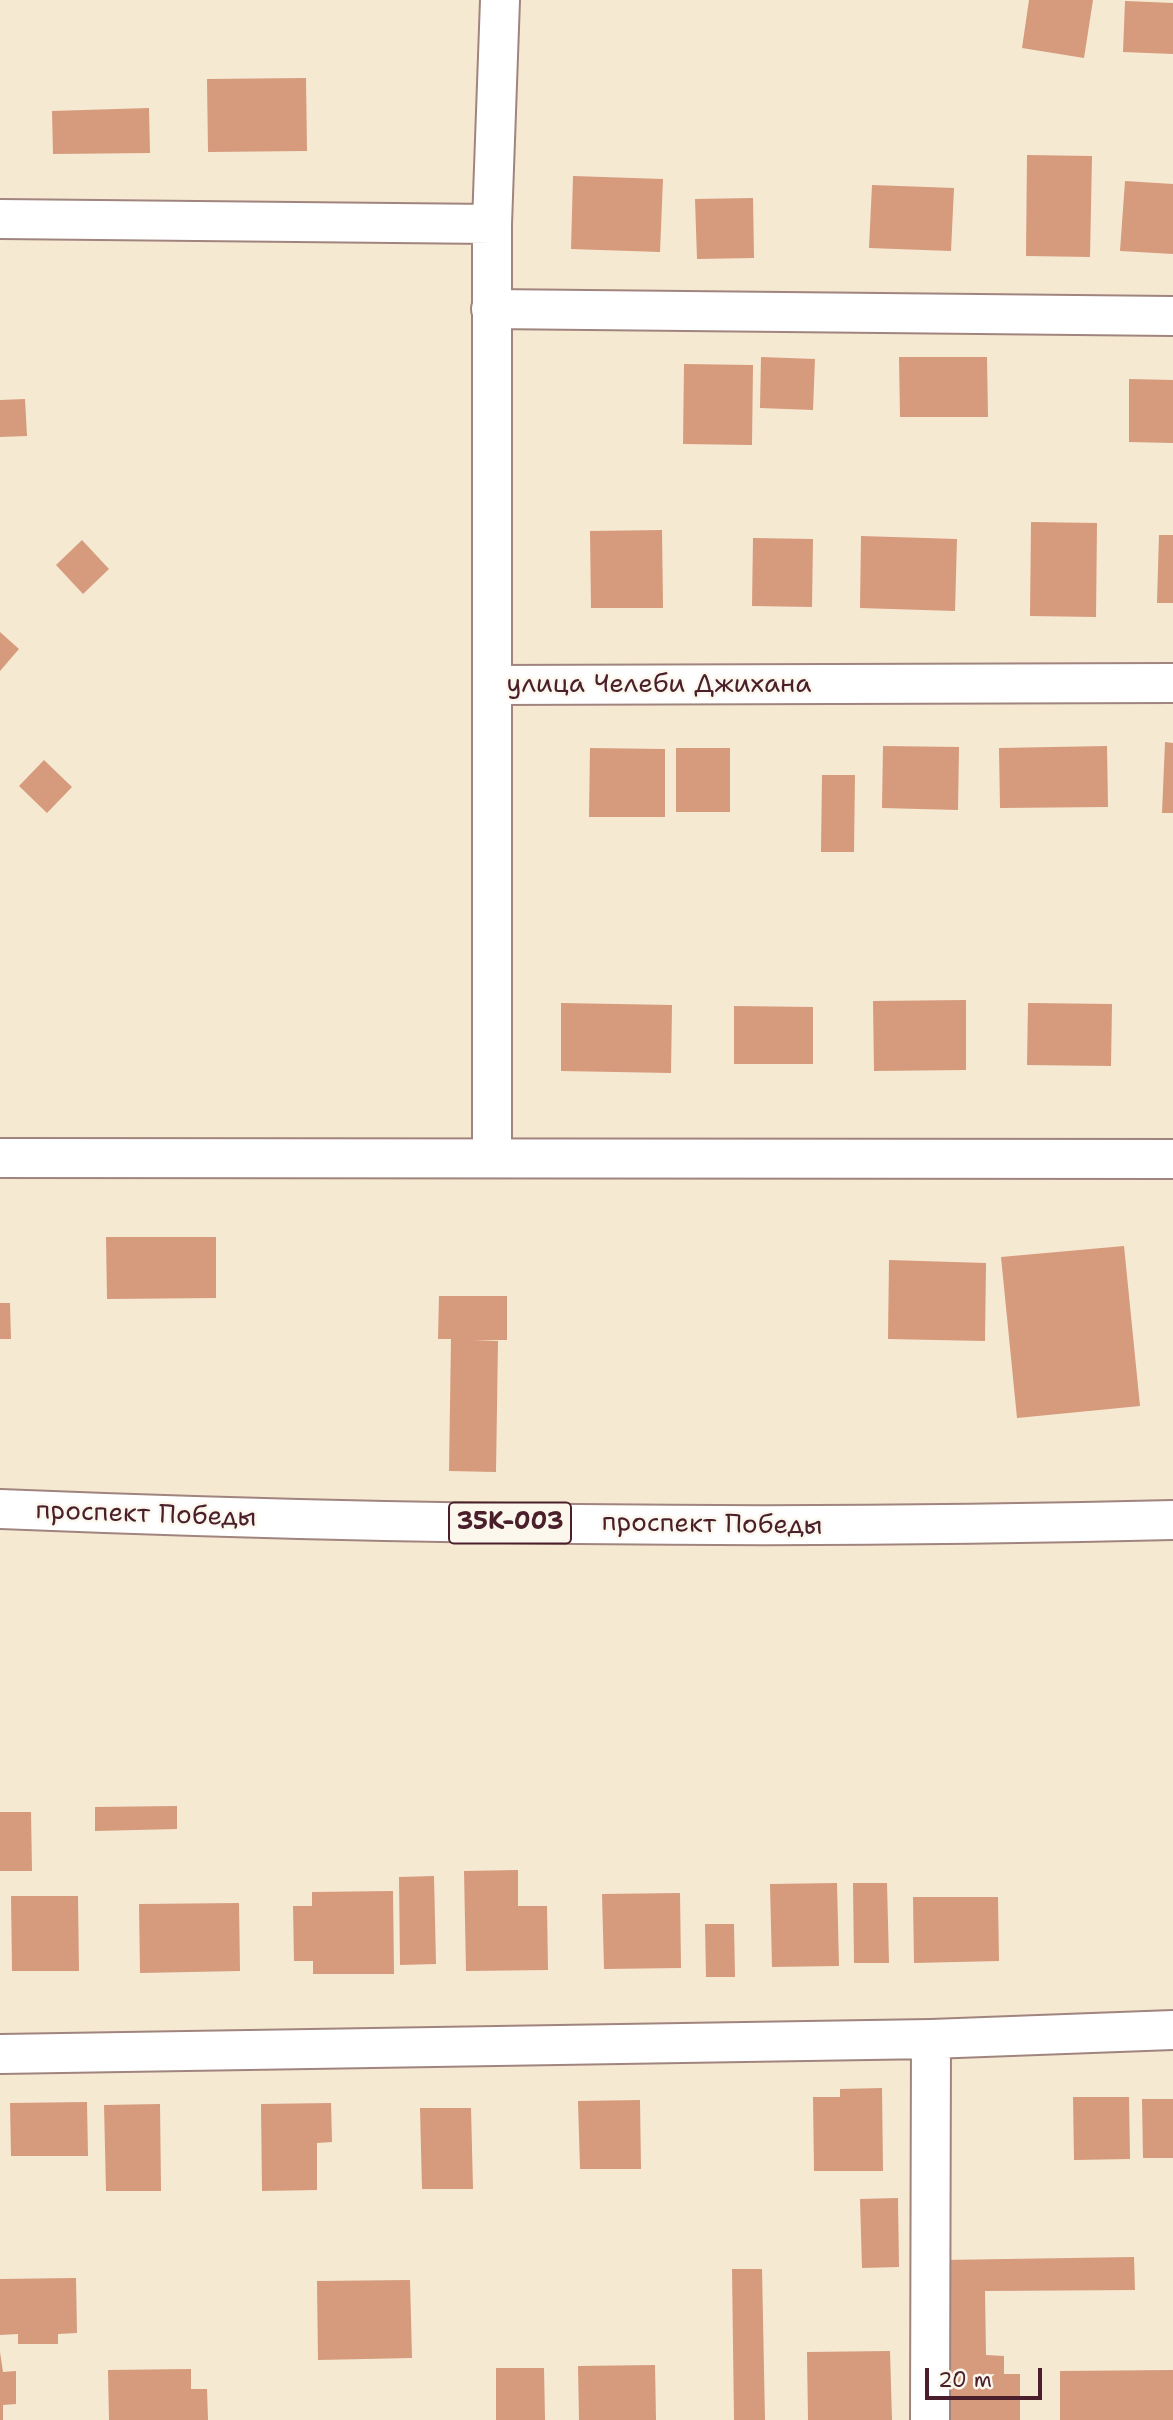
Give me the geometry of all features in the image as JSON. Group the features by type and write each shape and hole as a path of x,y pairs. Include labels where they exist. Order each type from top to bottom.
{"street":[{"path":"492,685 491,309 500,0"},
{"path":"0,219 492,224"},
{"path":"491,309 1173,316"},
{"name":"улица Челеби Джихана","path":"492,1158 492,685 1173,683"},
{"path":"0,1158 1173,1159"},
{"name":"проспект Победы","path":"0,1509 279,1520 923,1527 1173,1520"},
{"path":"0,2054 931,2039 1173,2030"},
{"path":"930,2420 931,2039"}],"building":[{"path":"1029,0 1093,0 1084,58 1022,48"},
{"path":"1125,1 1173,3 1173,54 1123,52"},
{"path":"306,78 307,151 208,152 207,79"},
{"path":"149,108 150,153 53,154 52,111"},
{"path":"1027,155 1092,156 1090,257 1026,256"},
{"path":"573,176 663,179 660,252 571,249"},
{"path":"1125,181 1173,184 1173,254 1120,251"},
{"path":"872,185 954,188 951,251 869,248"},
{"path":"753,198 754,258 697,259 695,199"},
{"path":"761,357 815,359 813,410 760,408"},
{"path":"899,357 987,357 988,417 900,417"},
{"path":"684,364 753,365 752,445 683,444"},
{"path":"1129,379 1173,380 1173,443 1129,442"},
{"path":"25,399 27,436 0,437 0,400"},
{"path":"1031,522 1097,523 1096,617 1030,616"},
{"path":"662,530 663,608 591,608 590,531"},
{"path":"1159,535 1173,535 1173,603 1157,603"},
{"path":"861,536 957,539 955,611 860,608"},
{"path":"753,538 813,539 812,607 752,606"},
{"path":"82,540 109,569 83,594 56,565"},
{"path":"0,632 19,649 0,671"},
{"path":"1165,742 1173,743 1173,813 1162,813"},
{"path":"883,746 959,747 958,810 882,808"},
{"path":"1107,746 1108,807 1000,808 999,748"},
{"path":"590,748 665,749 665,817 589,817"},
{"path":"676,748 730,748 730,812 676,812"},
{"path":"44,760 72,787 47,813 19,786"},
{"path":"822,775 855,775 854,852 821,852"},
{"path":"966,1000 966,1070 874,1071 873,1001"},
{"path":"561,1003 672,1005 671,1073 561,1071"},
{"path":"1028,1003 1112,1004 1111,1066 1027,1065"},
{"path":"734,1006 813,1007 813,1064 734,1064"},
{"path":"106,1237 216,1237 216,1298 107,1299"},
{"path":"1124,1246 1140,1406 1017,1418 1001,1257"},
{"path":"889,1260 986,1263 985,1341 888,1339"},
{"path":"439,1296 507,1296 507,1340 473,1340 498,1341 496,1472 449,1471 451,1339 438,1339"},
{"path":"0,1303 10,1303 11,1339 0,1339"},
{"path":"177,1806 177,1829 95,1831 95,1807"},
{"path":"0,1812 31,1812 32,1871 0,1871"},
{"path":"518,1870 518,1906 547,1906 548,1970 466,1971 464,1871"},
{"path":"434,1876 436,1964 400,1965 399,1877"},
{"path":"837,1883 839,1966 772,1967 770,1884"},
{"path":"853,1883 887,1883 889,1963 854,1963"},
{"path":"393,1891 394,1974 313,1974 313,1961 294,1961 293,1906 312,1906 312,1892"},
{"path":"680,1893 681,1968 604,1969 602,1894"},
{"path":"11,1896 78,1896 79,1971 12,1971"},
{"path":"913,1897 998,1897 999,1961 914,1963"},
{"path":"239,1903 240,1971 140,1973 139,1904"},
{"path":"705,1924 734,1924 735,1977 706,1977"},
{"path":"882,2088 883,2171 814,2171 813,2097 840,2097 840,2089"},
{"path":"1073,2097 1129,2097 1130,2159 1074,2160"},
{"path":"1142,2099 1173,2099 1173,2158 1143,2158"},
{"path":"640,2100 641,2169 580,2169 578,2101"},
{"path":"87,2102 88,2156 11,2156 10,2103"},
{"path":"331,2103 332,2142 317,2143 317,2190 262,2191 261,2104"},
{"path":"160,2104 161,2191 106,2191 104,2105"},
{"path":"420,2108 471,2108 473,2189 422,2189"},
{"path":"898,2198 899,2267 862,2268 860,2199"},
{"path":"1134,2257 1135,2290 985,2291 986,2355 1004,2356 1004,2374 1020,2374 1020,2420 946,2420 944,2260"},
{"path":"732,2269 762,2269 765,2420 734,2420"},
{"path":"76,2278 77,2333 58,2334 58,2344 18,2344 18,2334 0,2335 0,2279"},
{"path":"410,2280 412,2358 318,2360 317,2281"},
{"path":"890,2351 892,2420 808,2420 807,2352"},
{"path":"0,2352 3,2372 16,2371 16,2404 3,2405 3,2420 0,2420"},
{"path":"655,2365 656,2420 579,2420 578,2366"},
{"path":"496,2368 544,2368 545,2420 496,2420"},
{"path":"191,2369 191,2389 207,2389 208,2420 109,2420 108,2370"},
{"path":"1173,2370 1173,2420 1060,2420 1060,2371"}]}
